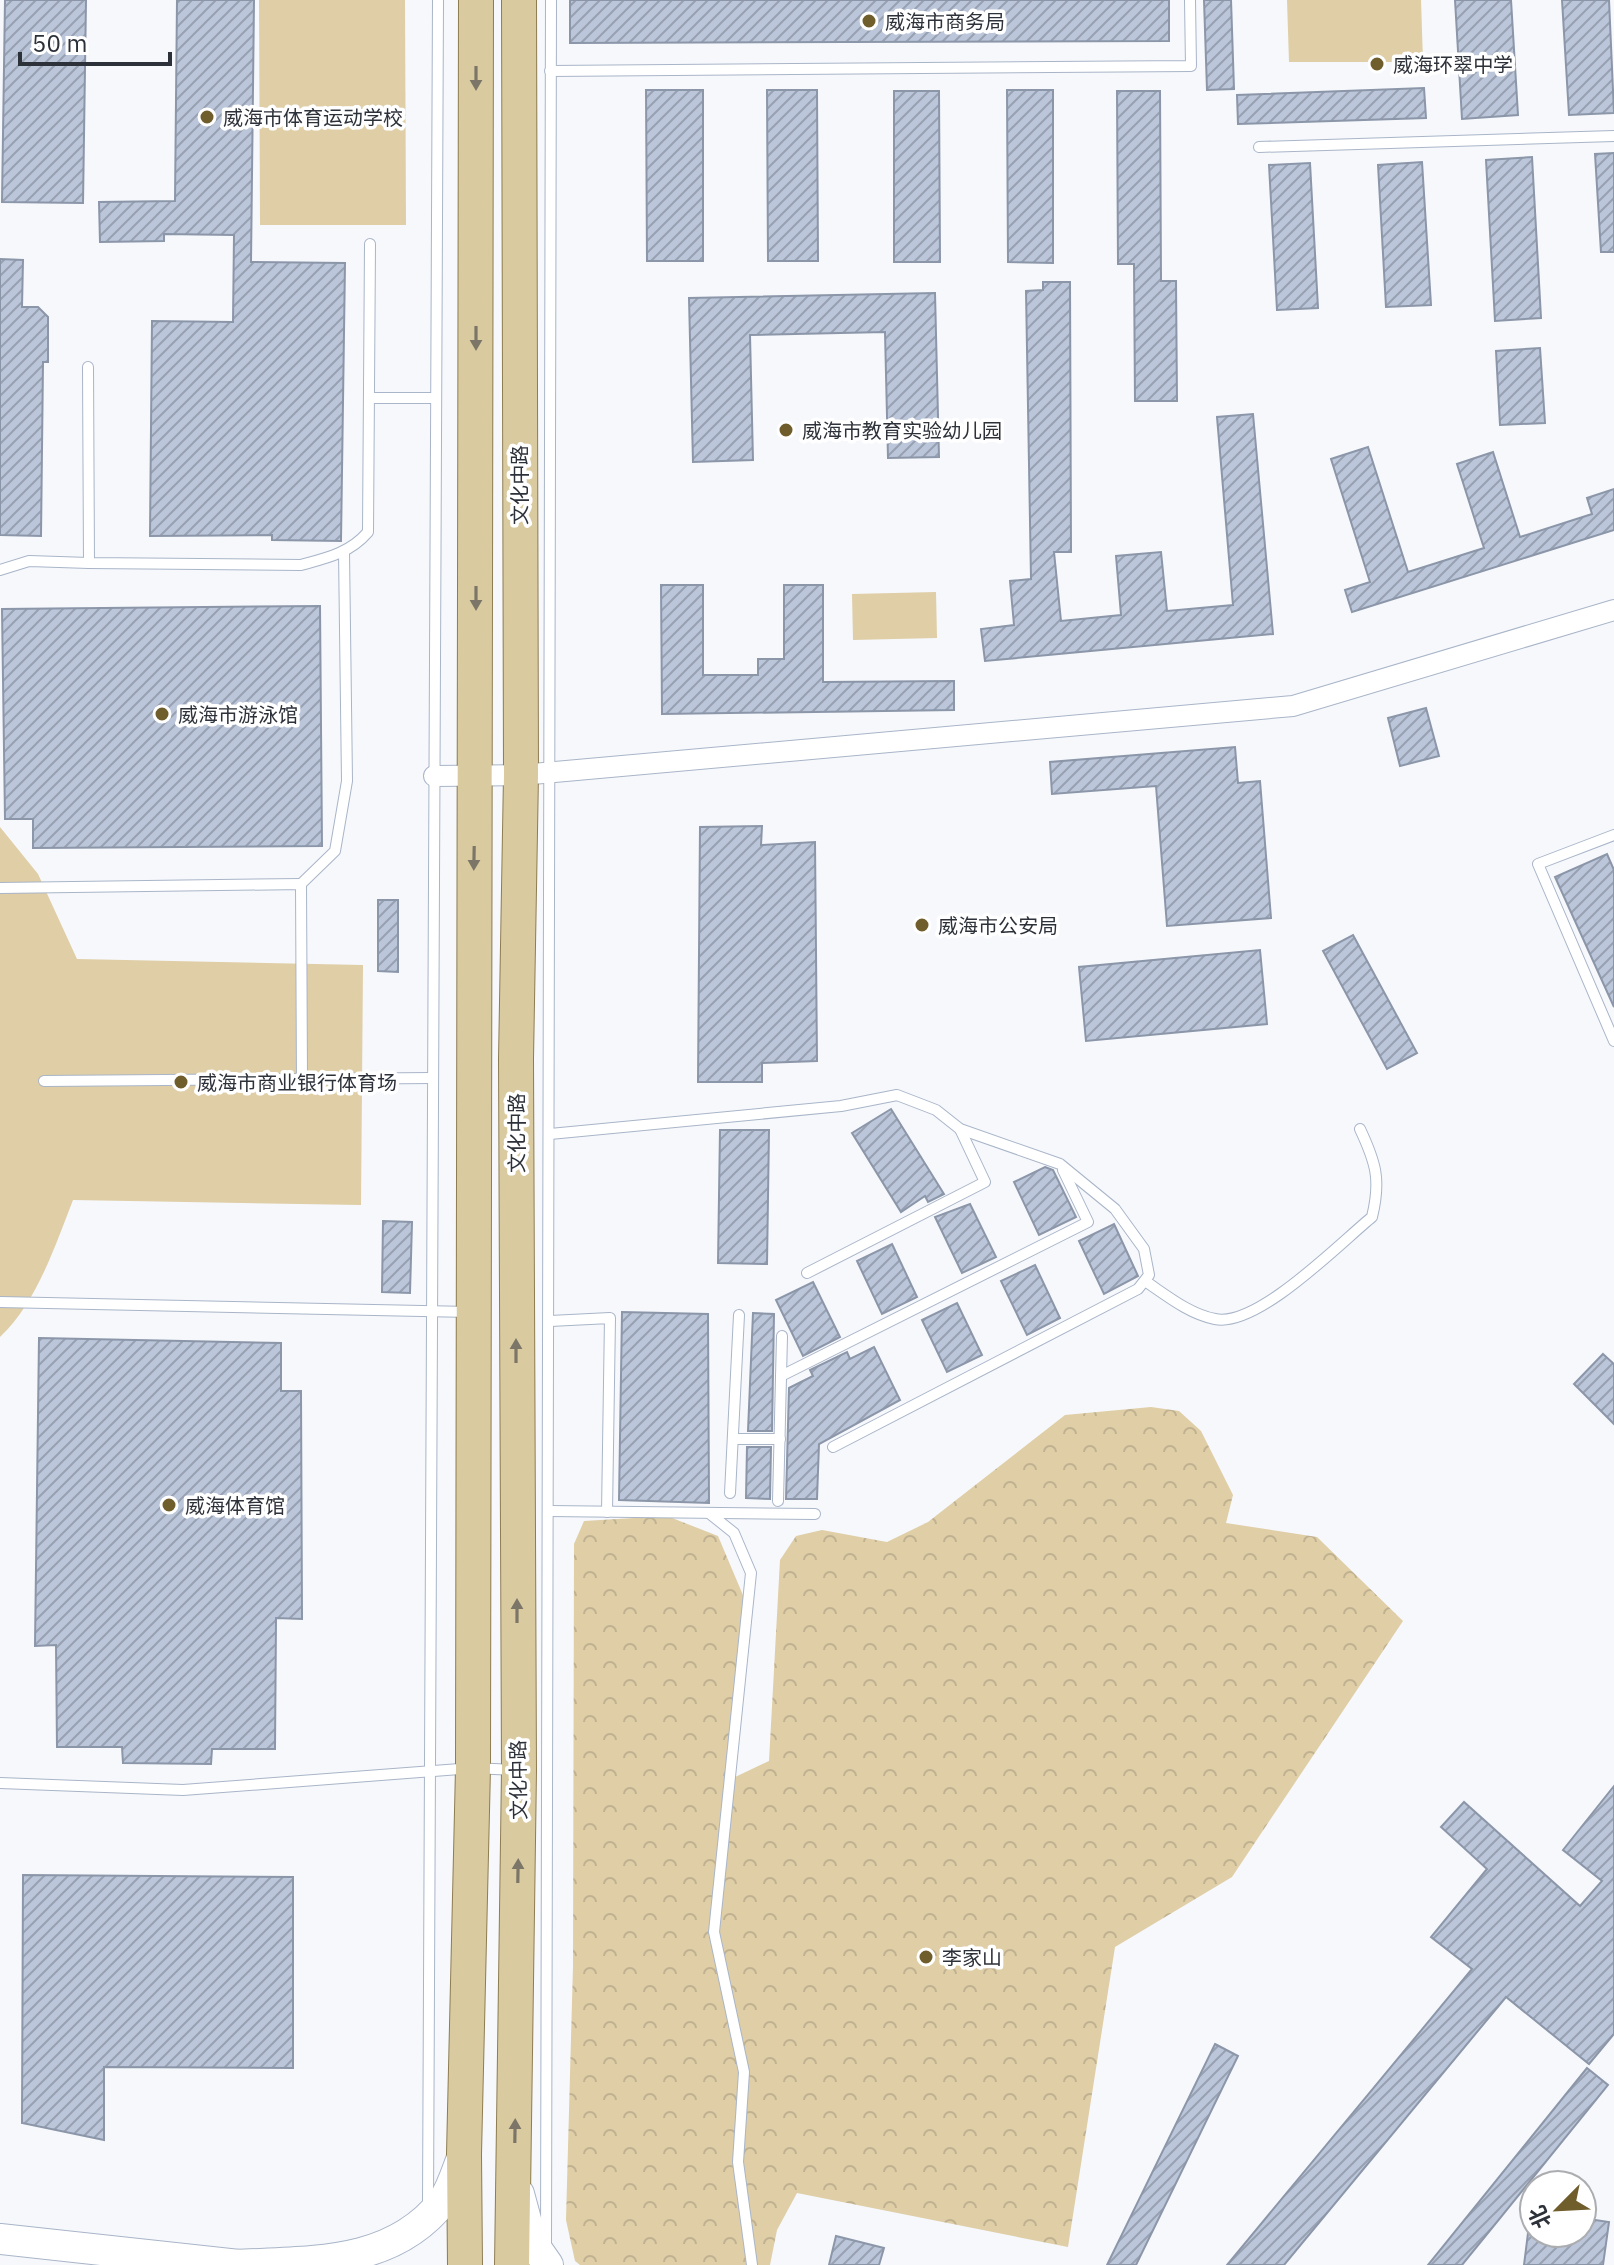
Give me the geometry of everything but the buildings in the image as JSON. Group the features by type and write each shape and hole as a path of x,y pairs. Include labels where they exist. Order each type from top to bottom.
{"main road":[{"path":"465,2265 464,2154 473,1768 476,0"},
{"name":"文化中路","path":"512,2265 519,1770 516,1059 536,773 519,0"},
{"path":"0,2239 237,2265 367,2258 409,2238 428,2218 444,2200 464,2154"},
{"path":"514,2177 532,2242 547,2264"}],"street":[{"path":"434,776 536,773 1293,706 1614,610"}],"lane":[{"path":"428,2218 433,1771 431,1312 438,0"},
{"path":"547,2264 550,1134 536,773 551,0"},
{"path":"550,71 1191,66 1190,0"},
{"path":"1259,147 1614,136"},
{"path":"0,570 29,561 301,565 344,552 356,545 368,532 370,244"},
{"path":"88,367 89,563"},
{"path":"371,398 436,398"},
{"path":"0,888 301,884 335,851 347,781 344,552"},
{"path":"1614,835 1538,864 1614,1041"},
{"path":"301,884 302,1079"},
{"path":"44,1081 432,1078"},
{"path":"550,1134 841,1106 897,1095 936,1110 960,1129 1060,1164 1115,1209 1144,1249 1149,1275 1138,1289 833,1447"},
{"path":"807,1273 985,1182 960,1129"},
{"path":"1145,1281 1192,1312 1217,1320 1243,1317 1274,1297 1372,1217 1377,1197 1377,1163 1360,1129"},
{"path":"781,1376 1088,1222 1060,1164"},
{"path":"0,1302 474,1312"},
{"path":"730,1493 739,1315"},
{"path":"550,1321 610,1318 607,1512"},
{"path":"778,1501 782,1336"},
{"path":"733,1439 780,1439"},
{"path":"549,1511 815,1514"},
{"path":"709,1513 734,1533 751,1573 714,1932 744,2072 738,2162 752,2265"},
{"path":"0,1783 183,1790 473,1768 519,1770"}],"green space":[{"path":"259,0 405,0 406,225 260,225"},
{"path":"1287,0 1421,0 1423,62 1289,62"},
{"path":"936,592 937,638 853,640 852,594"},
{"name":"威海市商业银行体育场","path":"0,827 38,874 77,959 363,965 361,1205 73,1200 35,1290 0,1337"},
{"path":"1151,1407 1179,1411 1201,1431 1233,1495 1226,1523 1317,1537 1403,1621 1232,1877 1115,1947 1068,2247 797,2193 777,2230 770,2265 580,2265 575,2261 566,2220 573,1966 574,1544 584,1521 667,1516 718,1536 745,1600 731,1779 769,1761 780,1560 796,1536 822,1530 887,1542 928,1522 1065,1415"}],"place":[{"name":"威海市商务局","path":"869,21"},
{"name":"威海环翠中学","path":"1377,64"},
{"name":"威海市体育运动学校","path":"207,117"},
{"name":"威海市教育实验幼儿园","path":"786,430"},
{"name":"威海市游泳馆","path":"162,714"},
{"name":"威海市公安局","path":"922,925"},
{"name":"威海市商业银行体育场","path":"181,1082"},
{"name":"威海体育馆","path":"169,1505"},
{"name":"李家山","path":"926,1957"}]}
